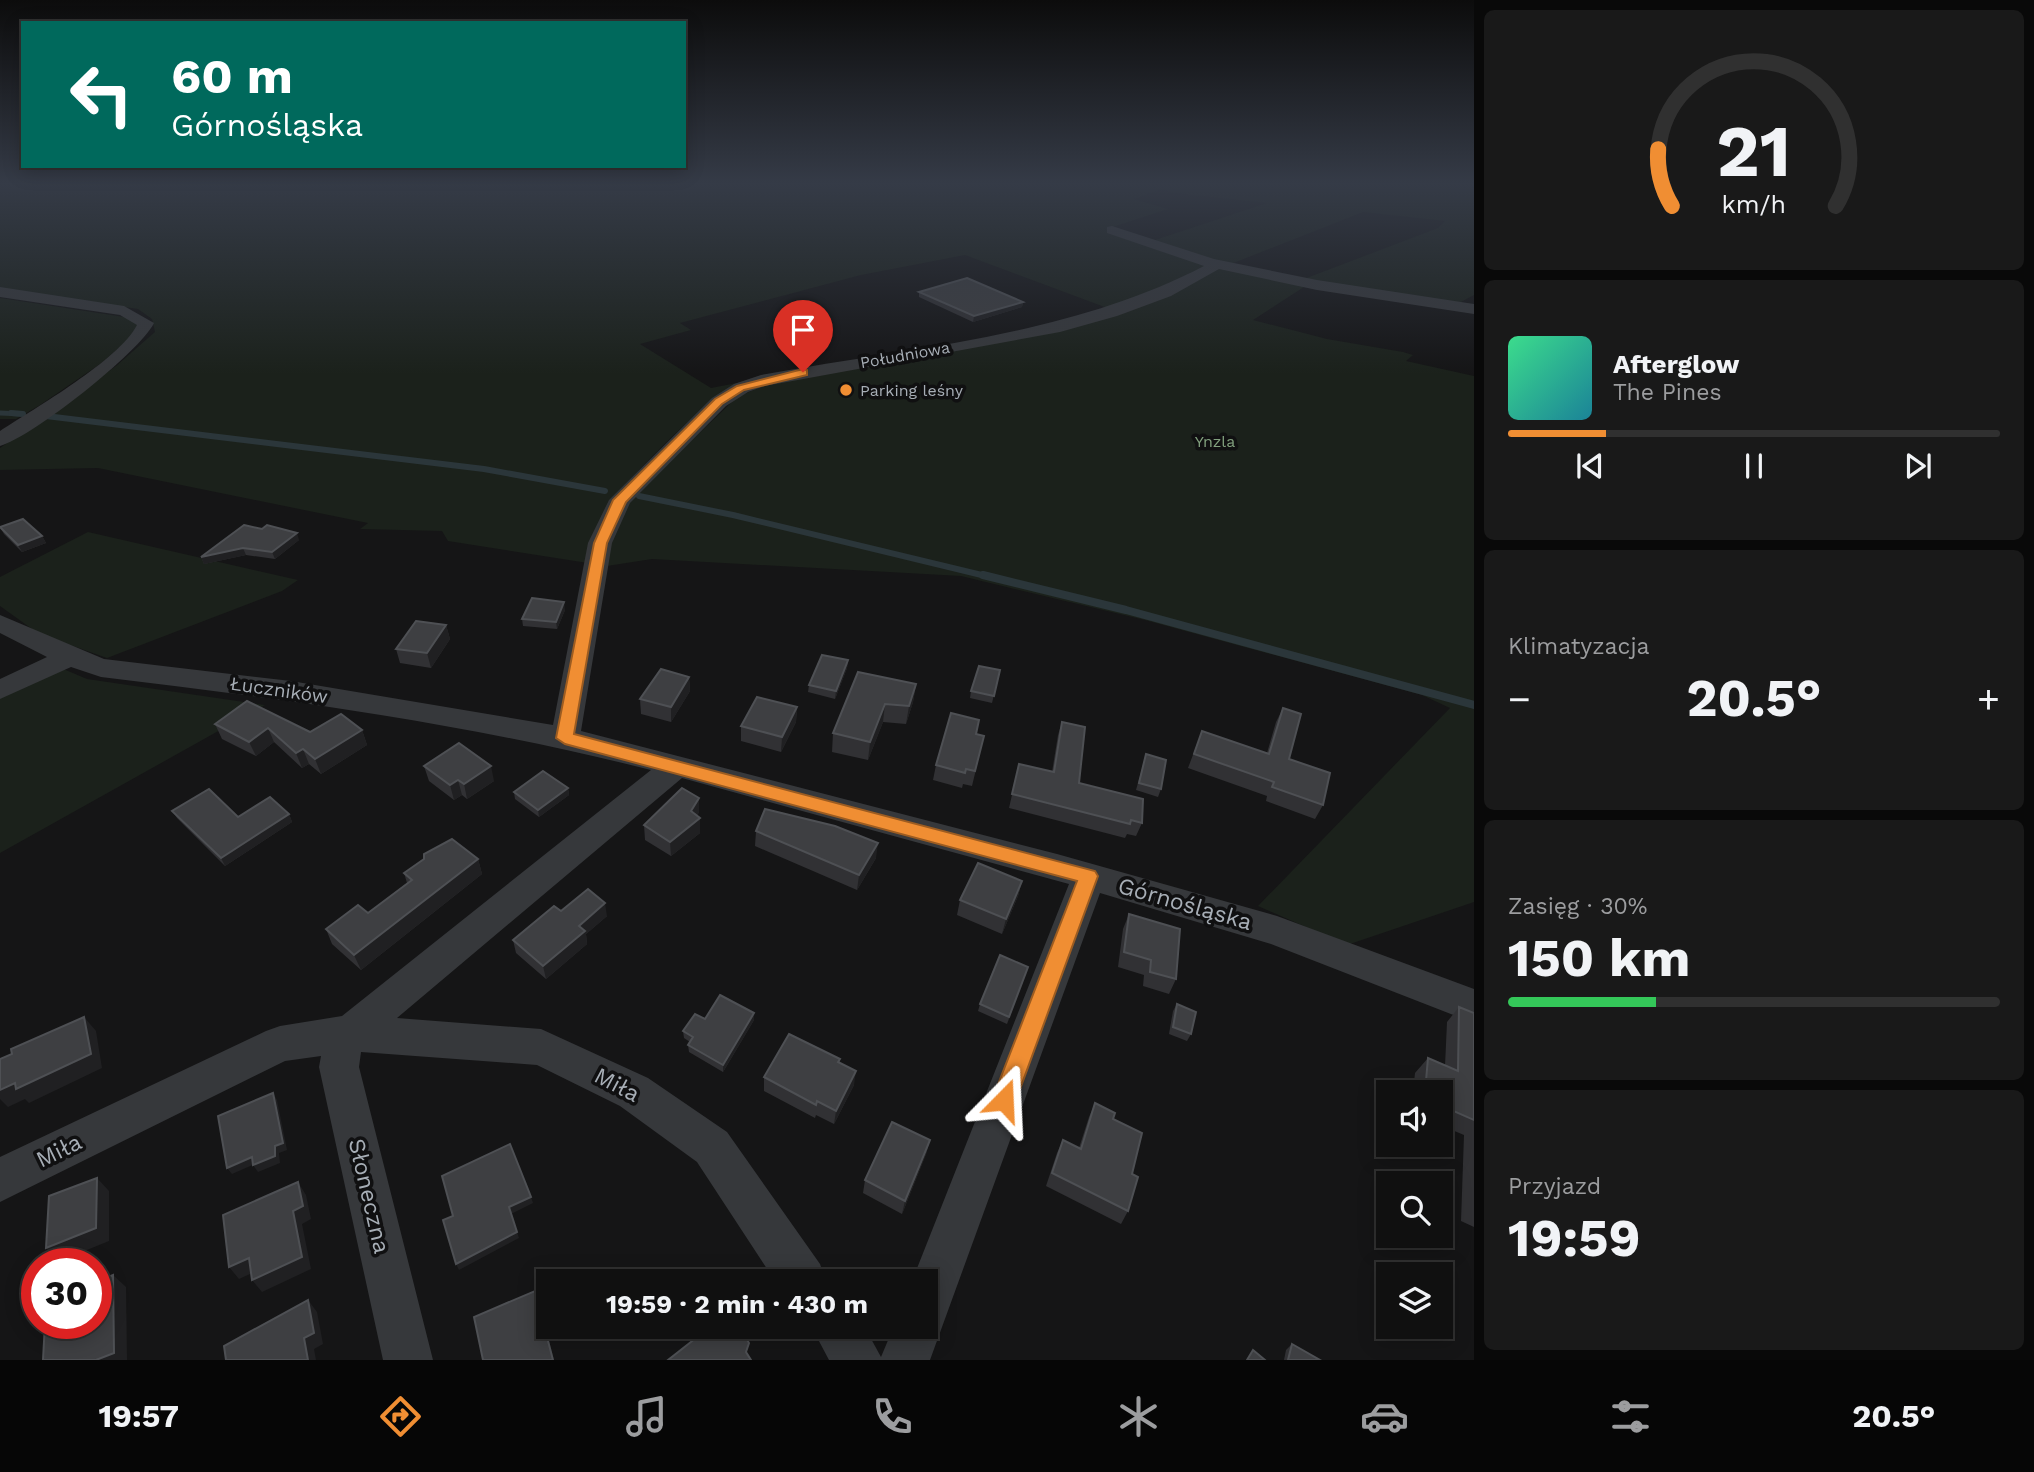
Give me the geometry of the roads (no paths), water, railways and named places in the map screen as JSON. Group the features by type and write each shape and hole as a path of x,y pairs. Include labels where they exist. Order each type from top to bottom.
{"street":[{"path":"1164,247 1211,263 1317,285 1474,309"},
{"name":"Południowa","path":"565,738 600,543 620,500 719,401 741,388 761,381 978,342 1082,320 1183,286 1213,267 1211,263"},
{"path":"0,292 124,311 146,323 145,330 137,341 109,364 0,440"},
{"name":"Łuczników","path":"0,623 70,657 100,668 290,691 565,738"},
{"path":"0,690 70,657"},
{"name":"Górnośląska","path":"565,738 1088,876 1277,930 1474,1006"},
{"path":"351,1033 677,766"},
{"path":"938,1274 1088,876"},
{"name":"Miła","path":"0,1180 280,1044 351,1033 541,1048 634,1092 712,1147 795,1269"},
{"name":"Słoneczna","path":"351,1033 342,1049 339,1068 408,1360"},
{"path":"844,1339 858,1360"},
{"path":"905,1360 913,1339"}],"waterway":[{"path":"0,413 23,414 11,413"},
{"path":"46,416 484,469 605,491"},
{"path":"639,496 733,515 990,577"},
{"path":"983,575 1126,610 1474,705"}],"place":[{"name":"Parking leśny","path":"846,390"}],"park label":[{"name":"Ynzla","path":"1215,441"}]}
